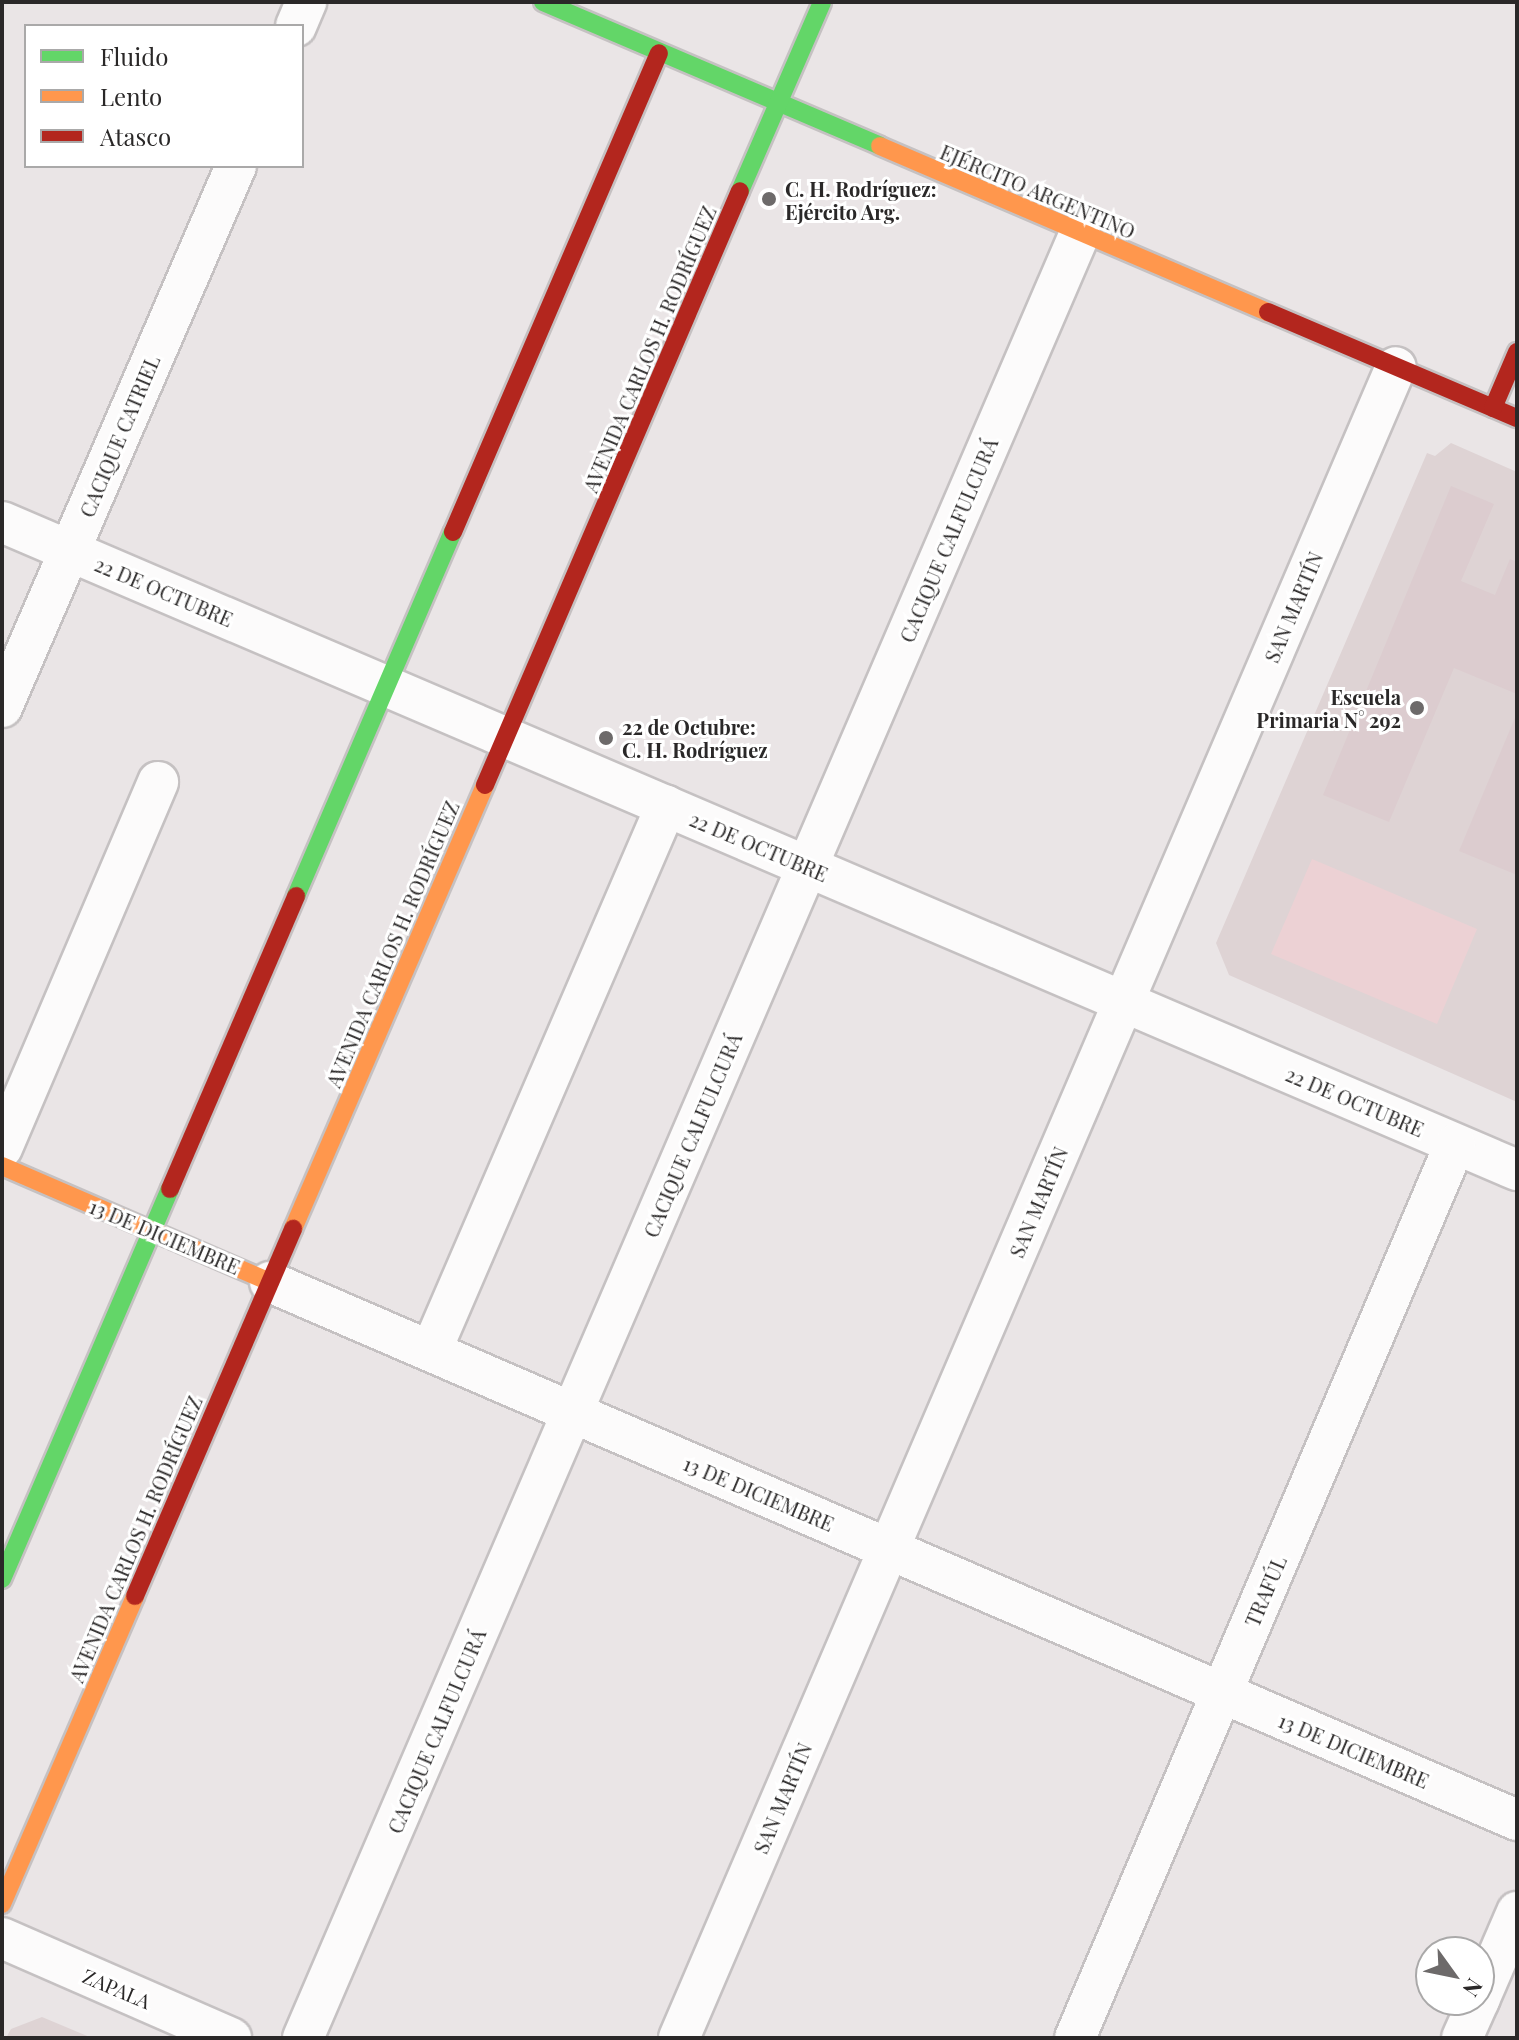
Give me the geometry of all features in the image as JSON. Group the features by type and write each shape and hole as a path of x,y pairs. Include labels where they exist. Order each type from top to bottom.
{"main road":[{"name":"EJÉRCITO ARGENTINO","path":"543,2 1517,418"},
{"name":"AVENIDA CARLOS H. RODRÍGUEZ","path":"2,1904 822,2"},
{"path":"2,1579 659,53"},
{"path":"1493,408 1517,352"},
{"name":"13 DE DICIEMBRE","path":"2,1166 270,1282"}],"street":[{"path":"297,24 306,2"},
{"name":"CACIQUE CATRIEL","path":"2,707 235,168"},
{"name":"CACIQUE CALFULCURÁ","path":"303,2038 1080,233"},
{"name":"SAN MARTÍN","path":"679,2038 1396,367"},
{"name":"22 DE OCTUBRE","path":"2,522 1517,1170"},
{"path":"2,1148 158,782"},
{"path":"431,1351 666,806"},
{"name":"TRAFÚL","path":"1075,2038 1455,1144"},
{"name":"13 DE DICIEMBRE","path":"270,1282 1517,1820"},
{"path":"1495,1963 1517,1912"},
{"name":"ZAPALA","path":"2,1938 231,2038"},
{"path":"1462,2038 1472,2016"}],"shaded area":[{"name":"Escuela Primaria N° 292","path":"1451,443 1517,472 1517,1102 1229,975 1216,943 1427,453 1435,456"},
{"path":"1312,859 1477,929 1437,1024 1271,954"},
{"path":"42,2017 92,2038 6,2038 11,2029"}],"building":[{"path":"1451,486 1494,504 1461,581 1495,595 1510,559 1517,562 1517,694 1454,668 1389,822 1323,795"},
{"path":"1517,713 1517,875 1459,851"}],"traffic: fast":[{"path":"543,2 880,146"},
{"path":"740,191 822,2"},
{"path":"296,896 453,532"},
{"path":"2,1579 170,1189"}],"traffic: slow":[{"path":"880,146 1268,312"},
{"path":"293,1229 485,785"},
{"path":"2,1166 270,1282"},
{"path":"2,1904 135,1596"}],"traffic: jam":[{"path":"453,532 659,53"},
{"path":"485,785 740,191"},
{"path":"1268,312 1517,418"},
{"path":"1493,408 1517,352"},
{"path":"170,1189 296,896"},
{"path":"135,1596 293,1229"}],"place":[{"name":"C. H. Rodríguez: Ejército Arg.","path":"769,199"},
{"name":"Escuela Primaria N° 292","path":"1417,708"},
{"name":"22 de Octubre: C. H. Rodríguez","path":"606,738"}]}
